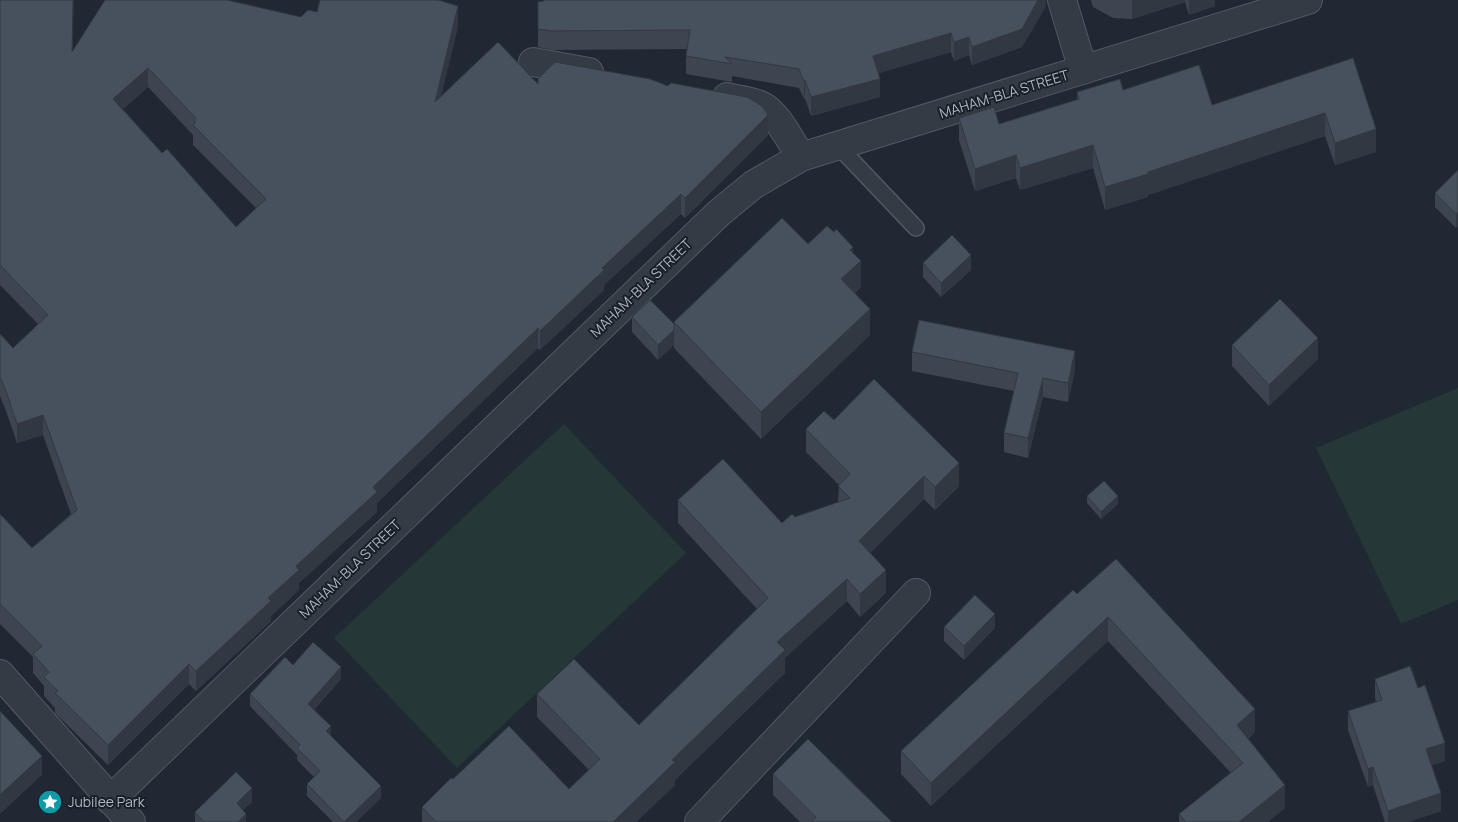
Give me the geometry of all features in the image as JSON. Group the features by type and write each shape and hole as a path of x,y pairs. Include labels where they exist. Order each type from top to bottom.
{"street":[{"path":"1062,0 1082,70"},
{"name":"MAHAM-BLA STREET","path":"110,800 719,213 753,185 801,157 1308,0"},
{"path":"533,62 609,76"},
{"path":"704,93 764,106 774,115 801,157"},
{"path":"698,822 916,593"},
{"path":"0,674 131,822"}],"lane":[{"path":"838,146 916,228"}],"shaded area":[{"path":"1458,388 1458,600 1401,624 1316,448"},
{"path":"564,424 686,553 457,768 334,638"}],"building":[{"path":"0,0 73,0 72,52 105,0 227,0 301,17 308,10 317,12 320,0 438,0 458,6 435,102 498,42 538,84 538,79 555,62 650,79 668,86 671,83 747,97 762,106 768,115 685,198 681,194 602,268 604,270 540,331 538,328 373,487 377,492 296,566 299,570 268,598 271,601 196,671 189,664 108,745 55,693 58,691 44,677 49,672 33,654 42,646 0,604 0,514 32,548 77,510 43,415 17,424 0,377 0,334 13,348 48,315 0,265","holes":["148,68 196,118 194,120 196,122 193,125 266,199 236,227 167,149 162,153 113,99"]},
{"path":"544,0 1038,0 1022,29 972,47 969,37 954,42 951,33 873,56 880,79 811,97 799,69 725,57 732,64 686,56 690,30 552,31 538,29 538,2"},
{"path":"1353,58 1376,129 1335,143 1325,113 1105,187 1093,145 1020,168 1016,155 975,169 959,118 994,107 999,124 1079,99 1077,92 1120,79 1123,90 1199,65 1212,105"},
{"path":"1458,170 1458,212 1456,214 1435,193"},
{"path":"782,218 808,244 827,226 834,232 836,229 853,247 850,250 861,261 841,279 870,309 761,412 674,322"},
{"path":"952,235 971,255 941,283 923,263"},
{"path":"1280,299 1318,338 1269,385 1232,345"},
{"path":"650,300 674,324 674,330 658,345 632,317"},
{"path":"919,320 1075,351 1068,383 1043,378 1028,438 1004,433 1018,373 912,352"},
{"path":"874,379 959,463 935,487 924,476 859,541 886,570 860,594 847,579 777,642 785,650 672,760 675,762 613,822 436,822 422,807 509,726 569,789 600,759 537,694 574,659 639,725 768,598 678,500 723,459 782,523 792,514 795,517 850,498 838,486 850,474 806,429 824,411 834,420"},
{"path":"1104,481 1118,496 1101,512 1087,496"},
{"path":"1116,559 1255,709 1237,725 1285,785 1239,822 1186,822 1179,814 1243,763 1108,617 931,783 901,751 1073,590 1077,594"},
{"path":"975,595 995,614 964,646 944,627"},
{"path":"313,642 341,667 308,704 331,726 326,731 381,786 344,822 307,784 320,771 297,748 300,745 250,694 285,657 293,665"},
{"path":"1410,666 1418,688 1425,685 1445,743 1426,749 1441,793 1388,811 1373,767 1368,769 1348,711 1382,700 1375,679"},
{"path":"0,711 42,756 0,795"},
{"path":"808,739 892,822 811,822 816,817 773,774"},
{"path":"236,772 252,788 237,803 246,814 238,822 204,822 195,812"}],"place":[{"name":"Jubilee Park","path":"50,802"}]}
